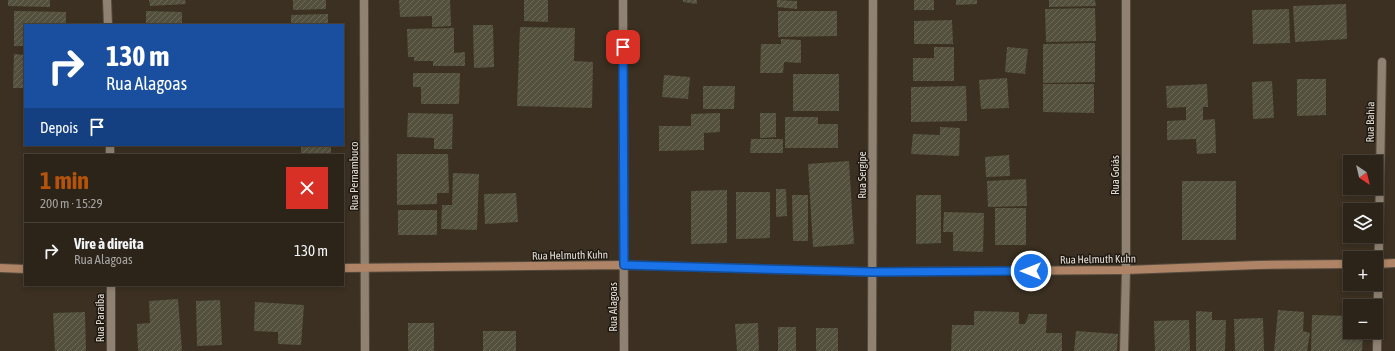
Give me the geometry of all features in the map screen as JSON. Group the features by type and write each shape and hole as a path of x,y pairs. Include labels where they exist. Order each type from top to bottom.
{"main road":[{"path":"1383,264 1395,263"},
{"name":"Rua Helmuth Kuhn","path":"344,268 624,265 872,272 1126,270 1258,265 1343,264"},
{"path":"0,268 24,269"}],"street":[{"path":"107,0 108,24"},
{"name":"Rua Pernambuco","path":"364,0 366,351"},
{"name":"Rua Alagoas","path":"623,0 624,351"},
{"name":"Rua Sergipe","path":"872,351 873,0"},
{"name":"Rua Goiás","path":"1124,351 1126,270 1126,0"},
{"name":"Rua Bahia","path":"1377,251 1382,62"},
{"name":"Rua Paraíba","path":"111,286 111,351"},
{"name":"Rua Bahia","path":"1377,291 1378,351"}],"building":[{"path":"8,0 50,0 50,7 8,6"},
{"path":"149,0 185,0 186,4 150,6"},
{"path":"293,0 326,0 326,9 293,10"},
{"path":"399,0 450,0 451,26 432,27 432,16 400,17"},
{"path":"524,0 548,0 548,22 524,21"},
{"path":"683,0 697,0 697,4 683,2"},
{"path":"777,0 797,1 797,9 777,7"},
{"path":"914,0 934,0 934,10 914,10"},
{"path":"956,0 977,0 977,4 956,5"},
{"path":"1049,0 1095,0 1096,6 1049,7"},
{"path":"1346,4 1347,39 1295,42 1293,6"},
{"path":"1095,8 1096,41 1046,42 1045,9"},
{"path":"1289,9 1290,43 1253,44 1252,10"},
{"path":"14,11 66,12 66,24 24,24 24,46 14,46"},
{"path":"146,11 182,12 182,24 146,24"},
{"path":"778,11 837,11 837,36 778,37"},
{"path":"328,14 328,24 291,24 291,15"},
{"path":"952,20 953,44 914,44 914,21"},
{"path":"473,25 493,25 494,67 474,68"},
{"path":"520,27 575,28 574,61 593,62 592,108 517,106"},
{"path":"454,28 454,53 465,52 465,66 433,66 433,61 414,61 414,57 408,57 407,29"},
{"path":"781,39 801,40 801,63 784,62 783,73 760,73 761,44 781,44"},
{"path":"1095,43 1095,82 1043,83 1043,44"},
{"path":"934,47 954,47 954,81 913,81 913,58 934,58"},
{"path":"1007,47 1028,49 1025,74 1005,72"},
{"path":"14,54 24,55 24,88 13,88"},
{"path":"413,73 460,73 459,104 421,104 421,87 413,87"},
{"path":"793,74 839,74 839,111 793,111"},
{"path":"664,75 690,77 688,99 662,97"},
{"path":"1007,78 1009,108 981,109 979,80"},
{"path":"1297,79 1326,79 1326,115 1297,116"},
{"path":"1272,81 1274,118 1253,119 1252,82"},
{"path":"1043,84 1094,84 1094,113 1043,112"},
{"path":"1207,84 1208,107 1203,107 1203,120 1215,119 1216,153 1197,154 1196,139 1167,140 1167,121 1186,120 1186,107 1167,108 1166,86"},
{"path":"703,86 735,86 734,109 703,109"},
{"path":"966,86 967,121 911,122 911,87"},
{"path":"408,113 453,114 452,149 434,149 434,138 407,137"},
{"path":"720,113 720,132 704,133 704,150 659,151 659,126 691,126 691,114"},
{"path":"760,113 776,113 776,137 760,138"},
{"path":"785,117 818,117 818,124 838,124 838,148 785,148"},
{"path":"940,127 960,128 959,156 911,154 913,134 940,135"},
{"path":"751,139 783,139 783,153 750,153"},
{"path":"301,146 331,146 331,154 301,154"},
{"path":"397,154 448,154 449,193 437,193 437,204 397,205"},
{"path":"1009,155 1010,176 986,177 985,157"},
{"path":"849,161 854,244 813,247 808,164"},
{"path":"453,173 479,174 477,230 441,229 442,205 452,205"},
{"path":"1026,179 1027,206 988,207 987,181"},
{"path":"1182,181 1236,181 1236,240 1182,240"},
{"path":"776,189 786,189 787,216 776,217"},
{"path":"727,190 727,243 691,244 691,191"},
{"path":"736,192 770,192 770,238 736,239"},
{"path":"516,193 518,222 485,224 484,194"},
{"path":"792,195 808,195 808,241 793,241"},
{"path":"916,195 941,195 941,243 916,244"},
{"path":"995,208 1026,208 1026,245 995,245"},
{"path":"398,210 437,210 437,235 398,235"},
{"path":"944,212 984,213 983,252 953,251 953,232 943,232"},
{"path":"178,299 182,351 138,351 137,324 150,323 149,301"},
{"path":"220,300 222,345 197,346 196,301"},
{"path":"255,302 304,305 301,345 278,344 278,332 254,331"},
{"path":"1278,310 1304,312 1303,331 1310,333 1307,351 1274,351"},
{"path":"974,311 1019,312 1019,324 1025,324 1029,314 1047,314 1046,333 1062,333 1062,351 951,351 952,325 974,325"},
{"path":"1196,311 1212,312 1212,320 1226,320 1225,351 1196,351"},
{"path":"85,312 86,351 55,351 53,313"},
{"path":"1312,315 1343,316 1343,339 1363,339 1362,351 1311,351"},
{"path":"1263,318 1264,351 1235,351 1234,319"},
{"path":"1189,320 1190,351 1155,351 1154,321"},
{"path":"408,323 434,323 434,351 408,351"},
{"path":"758,323 759,351 737,351 735,324"},
{"path":"778,327 796,327 796,351 778,351"},
{"path":"816,328 838,328 838,351 816,351"},
{"path":"483,331 516,331 516,351 483,351"},
{"path":"1076,331 1118,334 1117,351 1074,351"}],"route":[{"path":"623,47 624,265 872,272 1031,271"}]}
